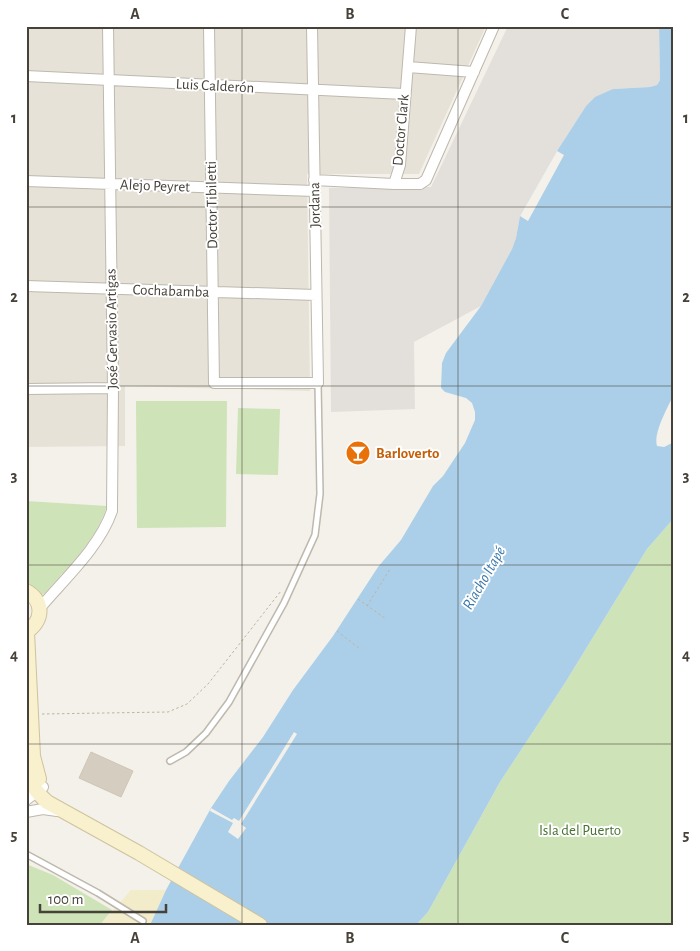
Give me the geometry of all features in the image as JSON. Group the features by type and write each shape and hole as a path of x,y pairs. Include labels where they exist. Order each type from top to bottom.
{"street":[{"name":"José Gervasio Artigas","path":"40,608 107,526 112,511 113,388 108,26"},
{"name":"Doctor Tibiletti","path":"209,26 214,383 318,383"},
{"name":"Jordana","path":"312,26 318,383"},
{"name":"Doctor Clark","path":"314,180 394,184 400,165 404,94 411,26"},
{"path":"394,184 420,184 426,180 494,26"},
{"path":"408,67 474,72"},
{"name":"Luis Calderón","path":"26,76 404,94"},
{"name":"Alejo Peyret","path":"26,182 314,191"},
{"name":"Cochabamba","path":"26,286 316,295"},
{"path":"26,389 113,388"},
{"path":"26,591 34,596 40,608 38,622 27,632 35,793"},
{"path":"26,768 35,793 47,802 139,853 260,925"},
{"path":"26,812 43,809 66,813"}],"lane":[{"path":"170,761 186,752 206,733 229,702 284,603 316,535 320,494 318,383"},
{"path":"26,854 98,893 143,921"}],"path":[{"path":"368,606 390,569"},
{"path":"30,714 168,712 187,704 208,684 284,588"},
{"path":"358,599 386,619"},
{"path":"336,630 360,649"}],"shaded area":[{"path":"26,26 486,26 419,174 307,174 310,391 125,386 125,446 26,447"},
{"path":"508,26 659,26 660,80 657,85 650,87 613,89 586,106 557,151 520,216 512,249 481,306 414,342 415,409 331,412 329,188 431,187"}],"green space":[{"path":"136,401 227,401 226,527 137,528"},
{"path":"238,408 280,409 278,475 236,474"},
{"path":"26,501 107,506 89,542 45,593 40,596 26,585"},
{"name":"Isla del Puerto","path":"674,518 674,925 416,925 428,912 500,782 565,683 647,549"},
{"path":"26,864 53,875 112,910 100,925 26,925"}],"sand":[{"path":"131,890 166,890 150,925 100,925"}],"water":[{"name":"Riacho Itapé","path":"659,26 674,26 674,394 662,420 656,441 657,446 664,447 674,442 674,518 647,549 565,683 500,782 428,912 416,925 150,925 166,890 211,808 333,636 378,567 401,540 433,486 443,476 465,443 475,420 475,412 472,403 466,398 445,392 441,388 442,363 446,353 481,306 512,249 520,216 557,151 586,106 595,97 613,89 657,85 660,80"}],"pier":[{"path":"557,151 564,155 528,221 520,216"},
{"path":"294,732 297,734 241,824 246,828 238,839 228,832 233,823 210,811 211,808 232,820 234,818 239,821"}],"building":[{"path":"91,752 133,771 121,797 79,778"}],"place":[{"name":"Barloverto","path":"358,453"}]}
